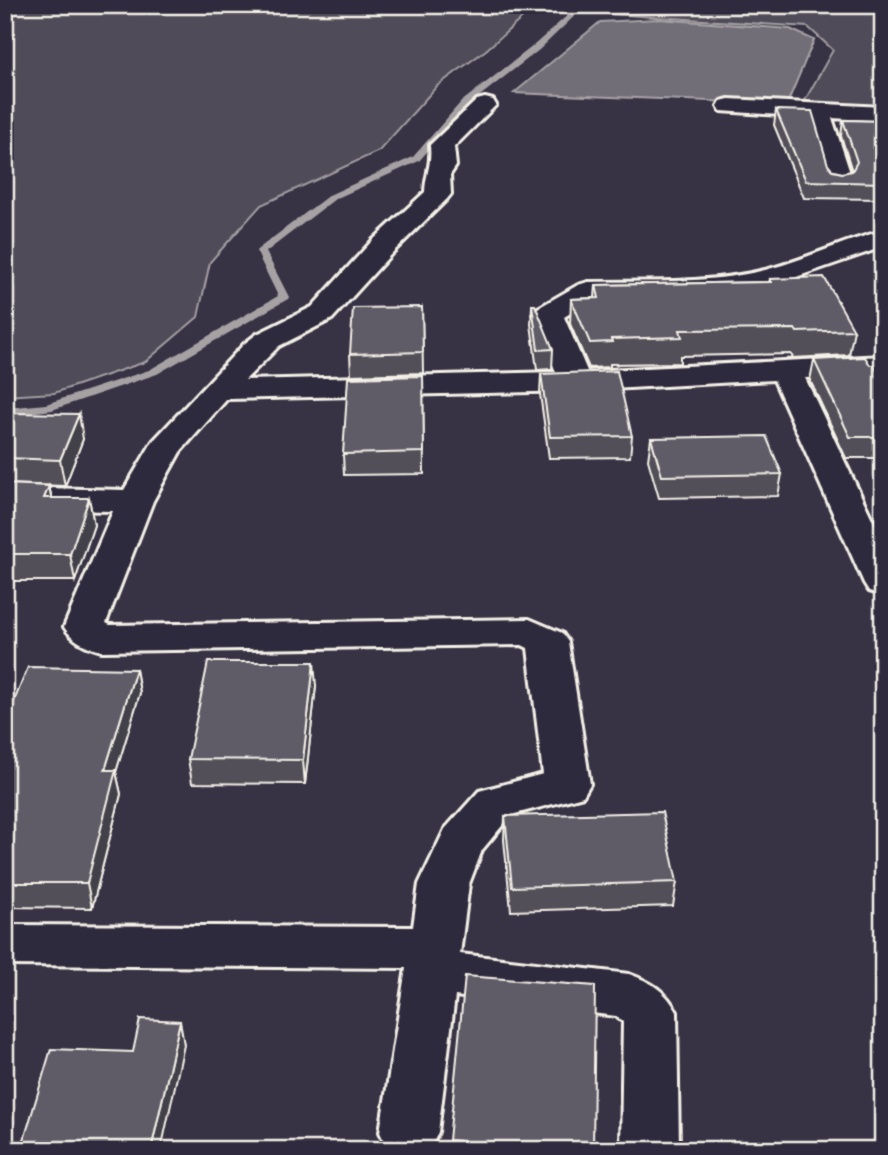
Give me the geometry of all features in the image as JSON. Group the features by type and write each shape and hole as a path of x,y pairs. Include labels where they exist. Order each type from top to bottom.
{"street":[{"path":"409,1132 444,884 461,842 495,803 568,784 548,642 529,632 102,638 84,627 135,501 165,448 255,350 268,340 322,313 382,247 438,194 438,175 444,166 442,145 485,105"},
{"path":"729,106 883,114"},
{"path":"819,111 840,178"},
{"path":"576,381 548,314 588,291 713,288 761,279 883,239"},
{"path":"219,390 576,381 883,365"},
{"path":"785,369 874,544 883,583"},
{"path":"5,498 135,501"},
{"path":"5,945 434,960 629,996 650,1012 653,1139 650,1150"}],"shaded area":[{"path":"5,5 537,5 486,50 437,86 379,151 261,205 210,262 198,317 145,362 54,393 5,396"},
{"path":"549,5 883,5 883,107 804,102 833,50 808,27 611,14"},
{"path":"659,19 790,29 814,40 787,104 514,93 600,22"}],"building":[{"path":"776,110 812,111 828,165 833,171 842,173 852,171 857,162 843,120 883,121 883,183 806,181"},
{"path":"824,277 854,330 680,330 682,337 611,339 612,342 590,343 571,299 599,298 596,285 771,282 770,279"},
{"path":"532,305 535,305 553,349 538,350"},
{"path":"422,307 423,352 350,354 353,308"},
{"path":"865,357 870,365 874,365 883,382 883,437 850,437 814,360"},
{"path":"617,371 632,436 550,437 541,374"},
{"path":"423,376 424,452 343,454 348,378"},
{"path":"5,413 79,414 60,460 5,458"},
{"path":"766,436 782,474 662,476 651,438"},
{"path":"5,484 49,486 44,498 89,498 70,554 5,554"},
{"path":"208,662 314,662 303,760 188,759"},
{"path":"28,667 136,669 105,770 116,770 87,883 5,883 5,723"},
{"path":"662,812 677,882 512,887 505,816"},
{"path":"465,976 595,986 593,1150 458,1150 459,1141 449,1140"},
{"path":"140,1019 180,1021 151,1150 21,1150 51,1049 133,1052"}],"waterway":[{"path":"5,412 48,407 153,372 284,297 261,251 332,197 416,159 464,104 536,48 583,5"}]}
